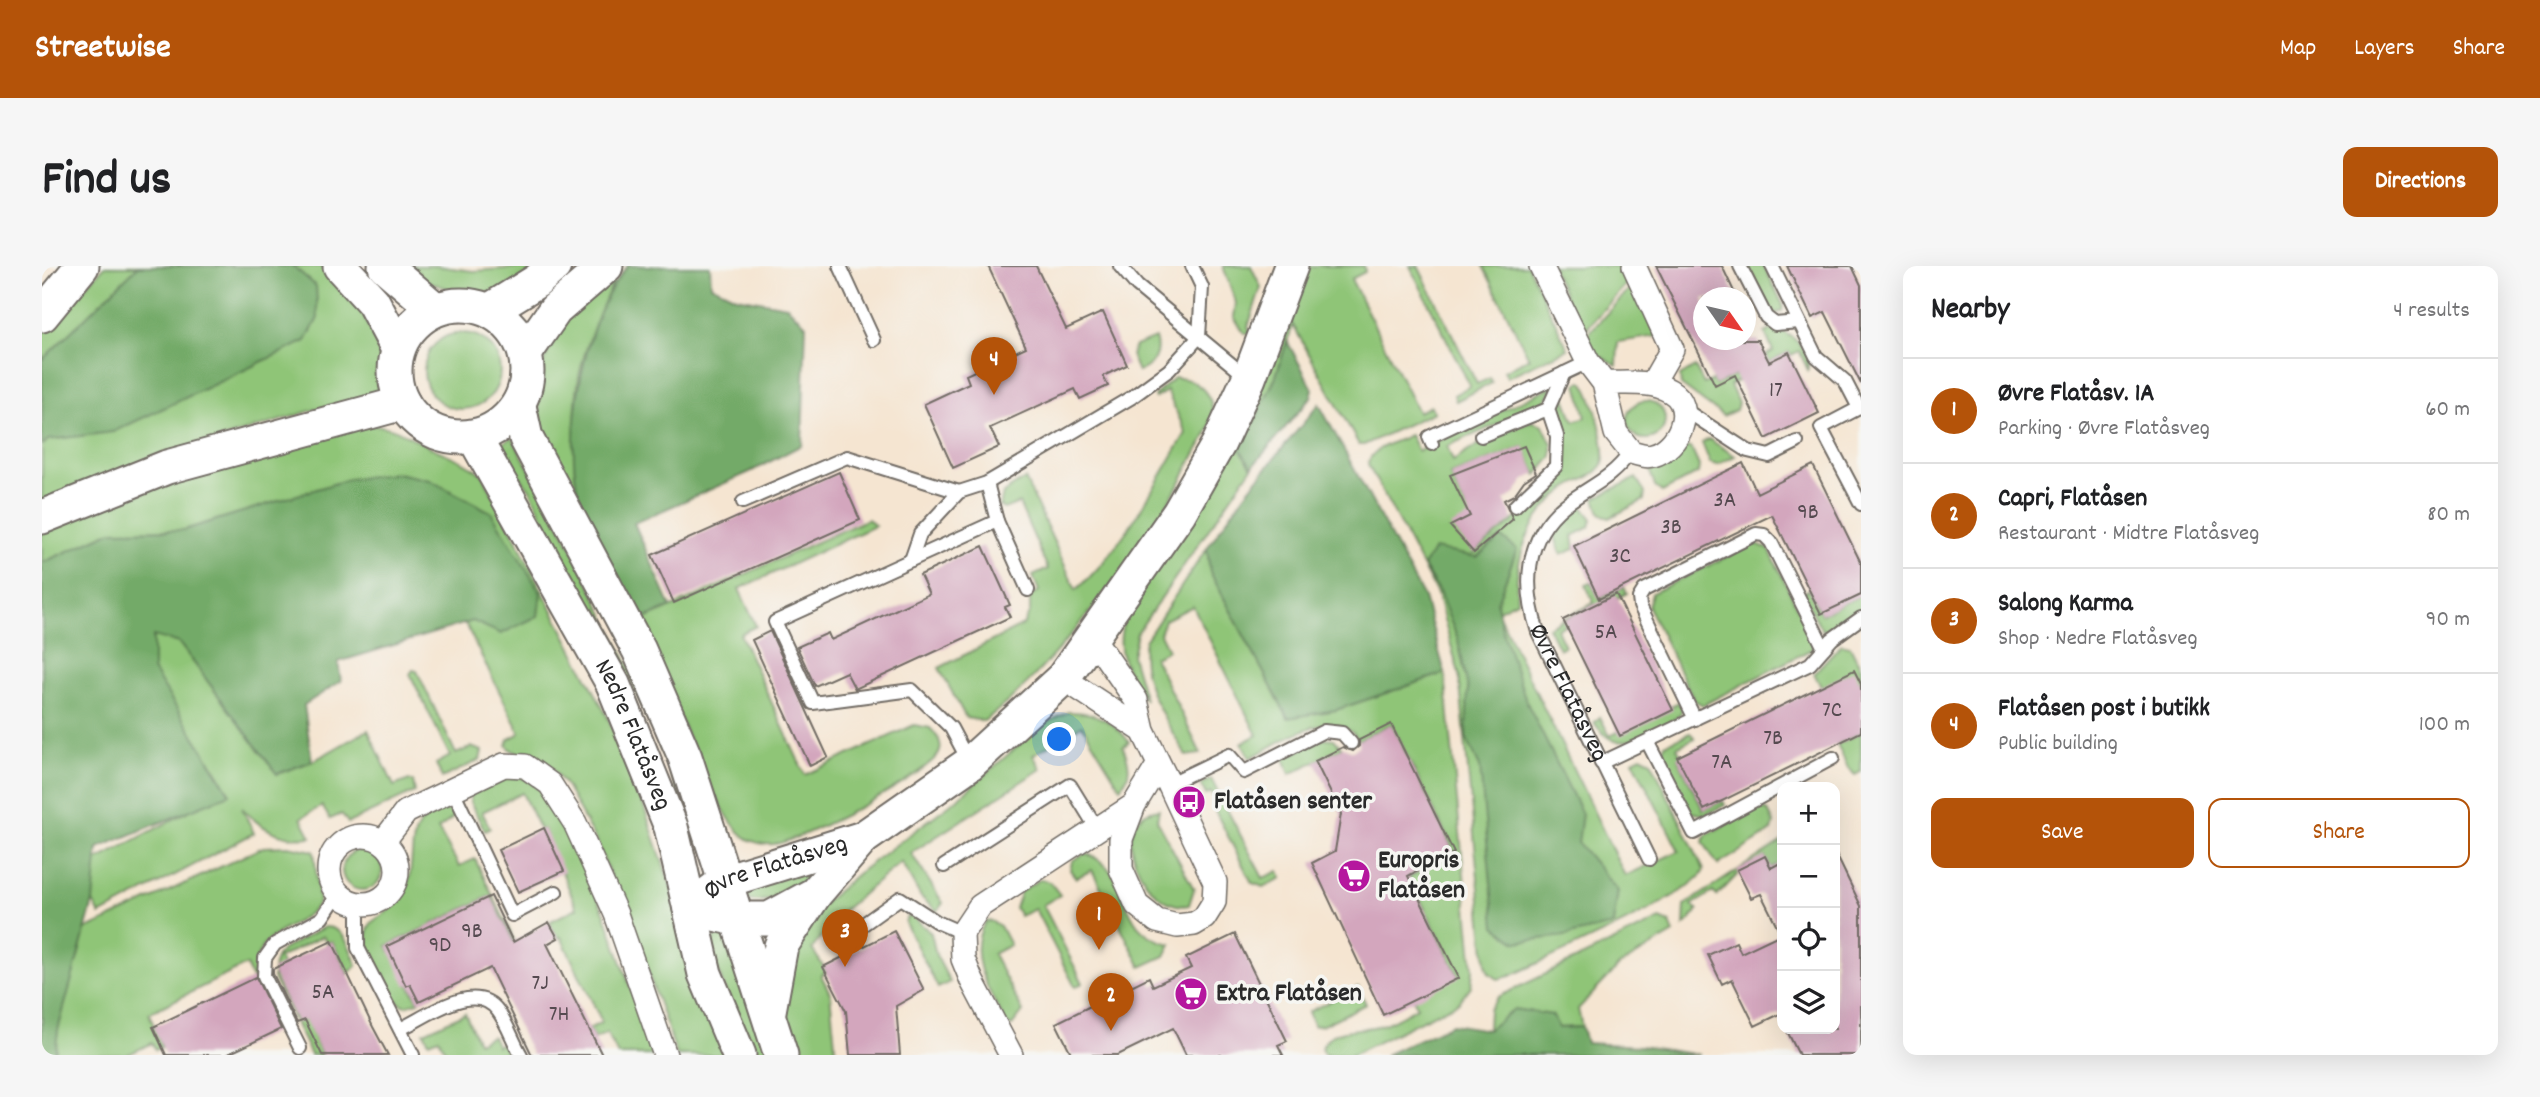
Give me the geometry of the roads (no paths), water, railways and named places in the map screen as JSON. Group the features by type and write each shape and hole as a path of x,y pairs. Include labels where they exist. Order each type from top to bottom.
{"street":[{"path":"42,315 82,266"},
{"path":"340,266 379,311 398,349"},
{"path":"385,266 435,309"},
{"path":"490,310 537,281 554,266"},
{"path":"526,352 555,310 606,266"},
{"name":"Øvre Flatåsveg","path":"690,909 738,919 769,919 816,894 863,838 969,764 1063,678 1179,513 1219,443 1254,364 1291,266"},
{"path":"1541,266 1588,362 1604,383 1616,433 1631,452 1651,456 1671,448 1682,428 1682,408 1673,392 1652,384 1604,383"},
{"path":"1634,266 1672,349 1652,384"},
{"path":"463,304 490,310 512,327 526,352 528,379 519,406 500,426 474,437 446,436 421,424 403,403 395,377 398,349 412,325 435,309 463,304"},
{"path":"42,517 167,467 403,403"},
{"name":"Nedre Flatåsveg","path":"519,406 526,438 593,560 649,673 685,757 780,1055"},
{"name":"Nedre Flatåsveg","path":"474,437 613,684 671,827 705,974 739,1055"},
{"path":"1093,638 1136,700 1143,731 1214,882 1214,902 1204,918 1194,924 1177,926 1157,921 1137,905 1121,869 1121,839 1134,804"},
{"path":"1063,678 1143,731"},
{"path":"383,842 406,812 504,765 525,766 550,784 575,823 616,914 665,1055"},
{"path":"1012,1055 972,981 963,958 962,933 980,906 1134,804 1164,774"},
{"path":"359,836 383,842 396,860 395,883 380,900 348,900 328,871 330,859 347,839 359,836"},
{"name":"Øvre Flatåsveg","path":"690,909 725,881 863,838"},
{"name":"Nedre Flatåsveg","path":"768,1016 781,946 816,894"}],"lane":[{"path":"840,266 874,340"},
{"path":"1120,266 1137,286 1199,337 1254,364"},
{"path":"911,560 920,534 959,492 987,483 1044,446 1132,397 1169,370 1199,337 1202,287 1192,266"},
{"path":"1740,266 1766,317 1775,324 1799,322"},
{"path":"1772,266 1816,356 1844,381 1860,407 1821,428 1861,504"},
{"path":"1432,444 1429,437 1588,362"},
{"path":"1515,506 1556,466 1557,436 1548,409 1564,373"},
{"path":"1682,408 1748,451 1769,456 1797,442"},
{"path":"1481,436 1548,409"},
{"name":"Øvre Flatåsveg","path":"1631,452 1614,474 1563,506 1539,535 1528,568 1528,603 1538,632 1601,764 1810,664 1861,618"},
{"path":"743,502 847,457 959,492"},
{"path":"987,483 997,521 1028,590"},
{"path":"969,764 951,728 912,690 813,704 775,622 997,521"},
{"path":"1695,719 1640,606 1639,598 1644,590 1756,534 1764,535 1771,541 1825,648"},
{"path":"1164,774 1229,755 1244,772 1324,731 1342,733 1351,743"},
{"path":"1648,743 1694,833 1833,758"},
{"path":"1601,764 1649,859"},
{"path":"944,866 1070,785 1097,829"},
{"path":"452,788 512,915 556,892"},
{"path":"851,933 900,898 937,922 962,933"},
{"path":"287,1055 302,1052 264,975 265,958 275,944 348,900 358,948 413,1055"},
{"path":"400,1029 465,998 482,998 497,1010 520,1055"}],"place":[{"name":"Flatåsen post i butikk","path":"994,395"},
{"name":"Flatåsen senter","path":"1189,802"},
{"name":"Europris Flatåsen","path":"1354,876"},
{"name":"Øvre Flatåsv. 1A","path":"1099,950"},
{"name":"Salong Karma","path":"845,967"},
{"name":"Extra Flatåsen","path":"1191,994"},
{"name":"Capri, Flatåsen","path":"1111,1031"}]}
